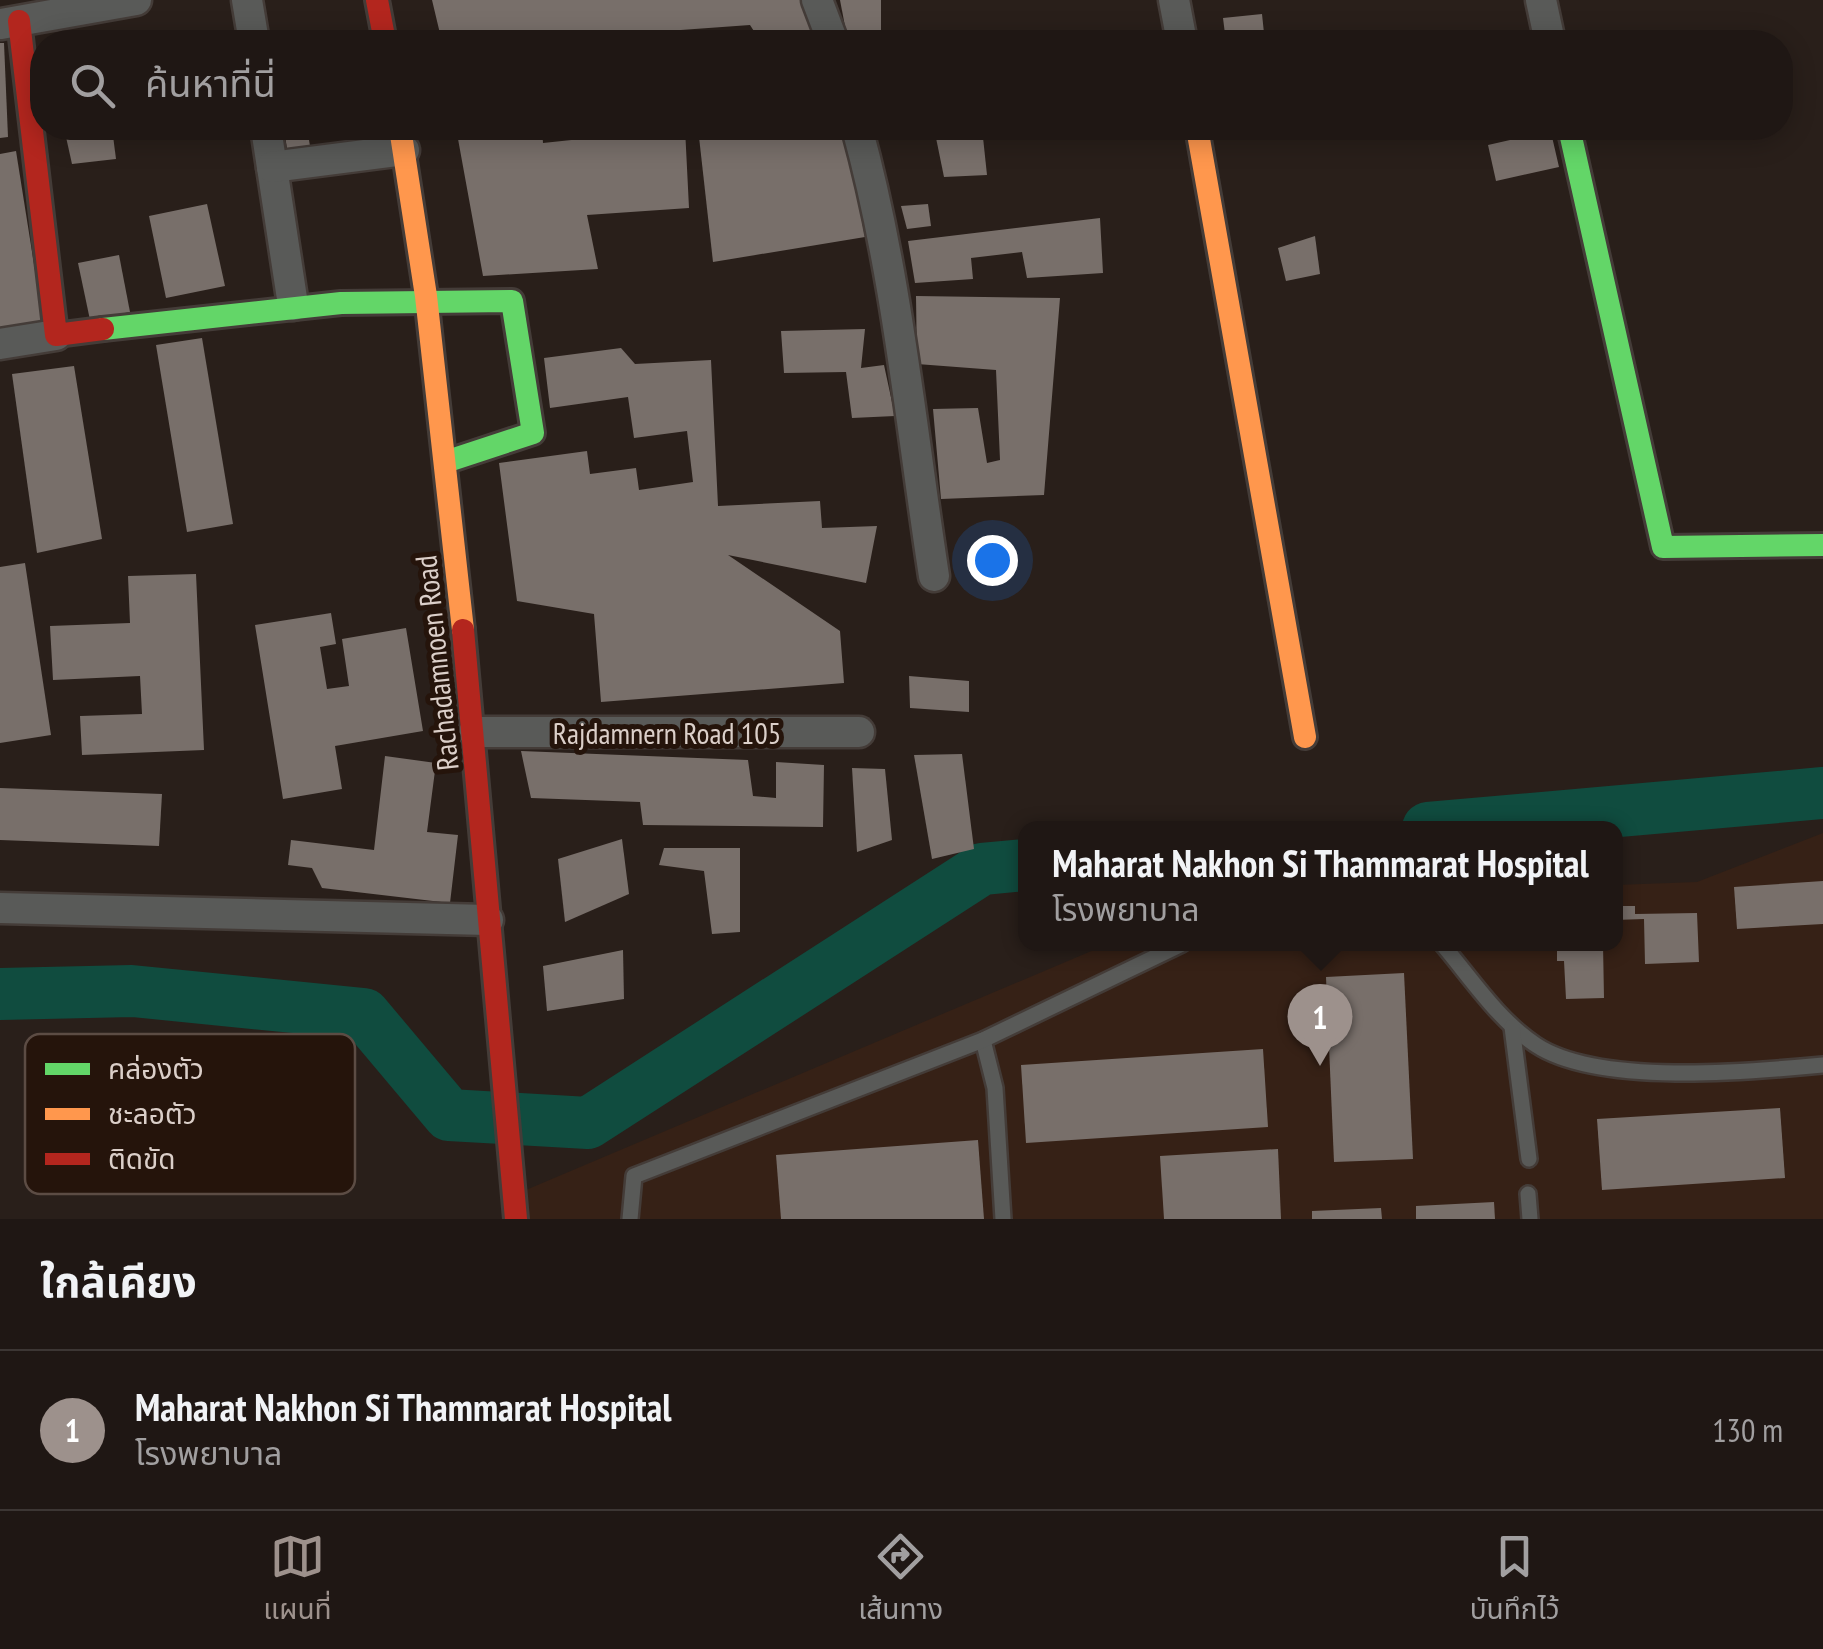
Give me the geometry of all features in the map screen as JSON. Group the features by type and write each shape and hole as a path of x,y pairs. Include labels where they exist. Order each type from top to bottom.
{"street":[{"path":"56,335 9,23 136,0"},
{"path":"247,0 252,30"},
{"path":"377,0 383,30"},
{"path":"817,0 828,30"},
{"path":"1174,0 1180,30"},
{"path":"1540,0 1547,30"},
{"path":"268,140 293,305"},
{"path":"272,166 397,140"},
{"name":"Rachadamnoen Road","path":"402,140 426,296 474,732 515,1219"},
{"path":"859,140 892,306 934,576"},
{"path":"1199,140 1305,737"},
{"path":"1572,140 1662,547 1823,545"},
{"path":"0,344 293,305 426,296 512,301 533,433 444,462"},
{"name":"Rajdamnern Road 105","path":"474,732 859,732"},
{"path":"0,908 488,920"}],"lane":[{"path":"630,1219 634,1176 983,1040 1167,951"},
{"path":"1448,951 1512,1027 1539,1048 1610,1072 1823,1065"},
{"path":"1512,1027 1529,1158"},
{"path":"983,1040 995,1088 1003,1219"},
{"path":"1528,1194 1530,1219"}],"shaded area":[{"path":"1823,833 1823,1219 516,1219 514,1195 1091,951 1623,951 1623,885 1697,882"}],"building":[{"path":"432,0 800,0 815,30 753,30 750,25 681,30 439,30"},
{"path":"840,0 881,0 881,30 846,30"},
{"path":"1262,14 1264,30 1224,30 1223,18"},
{"path":"0,43 4,43 8,137 0,138"},
{"path":"67,140 114,140 116,159 72,164"},
{"path":"286,140 309,140 310,146 287,149"},
{"path":"458,140 686,140 689,208 587,215 598,269 483,276"},
{"path":"699,140 846,140 865,237 713,262"},
{"path":"936,140 983,140 987,175 944,177"},
{"path":"1510,140 1553,140 1559,167 1496,181 1488,145"},
{"path":"16,151 43,321 0,328 0,154"},
{"path":"207,204 225,286 166,298 149,216"},
{"path":"928,204 931,226 907,229 901,206"},
{"path":"1100,218 1103,273 1027,278 1022,252 971,258 973,279 915,283 908,241"},
{"path":"1315,236 1320,274 1286,281 1278,248"},
{"path":"119,255 130,312 90,320 78,263"},
{"path":"916,296 1060,298 1044,495 941,499 933,409 978,408 987,463 1000,460 996,370 917,364"},
{"path":"865,329 861,368 884,365 895,416 852,418 846,372 784,373 781,331"},
{"path":"202,338 233,524 187,532 156,345"},
{"path":"621,348 635,364 711,360 718,506 820,501 822,528 877,526 866,583 728,555 840,631 844,683 601,702 594,614 517,601 499,463 587,451 590,474 636,468 639,490 693,482 687,431 634,438 628,397 550,408 544,358"},
{"path":"74,366 102,539 37,553 12,374"},
{"path":"25,563 51,735 0,743 0,567"},
{"path":"196,574 204,750 82,755 80,716 142,714 140,676 53,680 50,626 130,623 128,576"},
{"path":"331,613 336,644 320,647 327,689 349,686 342,639 406,628 423,731 335,746 342,789 283,799 255,625"},
{"path":"909,676 969,681 969,712 910,708"},
{"path":"521,751 748,760 753,796 776,798 776,762 824,765 823,827 643,825 640,802 531,798"},
{"path":"962,754 974,849 932,859 914,755"},
{"path":"385,756 436,763 427,832 458,835 450,903 322,888 312,868 288,865 291,840 374,850"},
{"path":"852,768 885,769 892,840 857,852"},
{"path":"0,788 162,794 159,846 0,840"},
{"path":"622,839 629,894 565,922 558,859"},
{"path":"664,848 740,848 740,932 712,934 704,871 659,865"},
{"path":"1823,881 1823,924 1737,929 1734,887"},
{"path":"1623,906 1635,906 1635,914 1697,913 1699,962 1645,964 1644,919 1623,920"},
{"path":"623,950 624,999 547,1011 543,966"},
{"path":"1557,951 1603,951 1604,998 1566,999 1564,961 1557,961"},
{"path":"1404,973 1413,1159 1334,1162 1326,977"},
{"path":"1263,1049 1268,1127 1026,1143 1021,1065"},
{"path":"1780,1108 1785,1178 1602,1190 1597,1119"},
{"path":"978,1140 984,1219 781,1219 776,1155"},
{"path":"1278,1149 1281,1219 1164,1219 1160,1156"},
{"path":"1494,1202 1495,1219 1416,1219 1416,1206"},
{"path":"1381,1208 1382,1219 1312,1219 1312,1211"}],"waterway":[{"path":"1507,821 1823,793"},
{"path":"0,994 132,991 364,1014 449,1115 588,1123 982,869 1018,866"}],"traffic: fast":[{"path":"1572,140 1663,547 1823,545"},
{"path":"103,329 341,303 512,301 533,433 445,462"}],"traffic: slow":[{"path":"402,140 426,296 463,630"},
{"path":"1199,140 1305,737"}],"traffic: jam":[{"path":"377,0 383,30"},
{"path":"19,21 30,114"},
{"path":"33,140 56,335 103,329"},
{"path":"463,630 516,1219"}],"place":[{"name":"Maharat Nakhon Si Thammarat Hospital","path":"1320,1066"}]}
